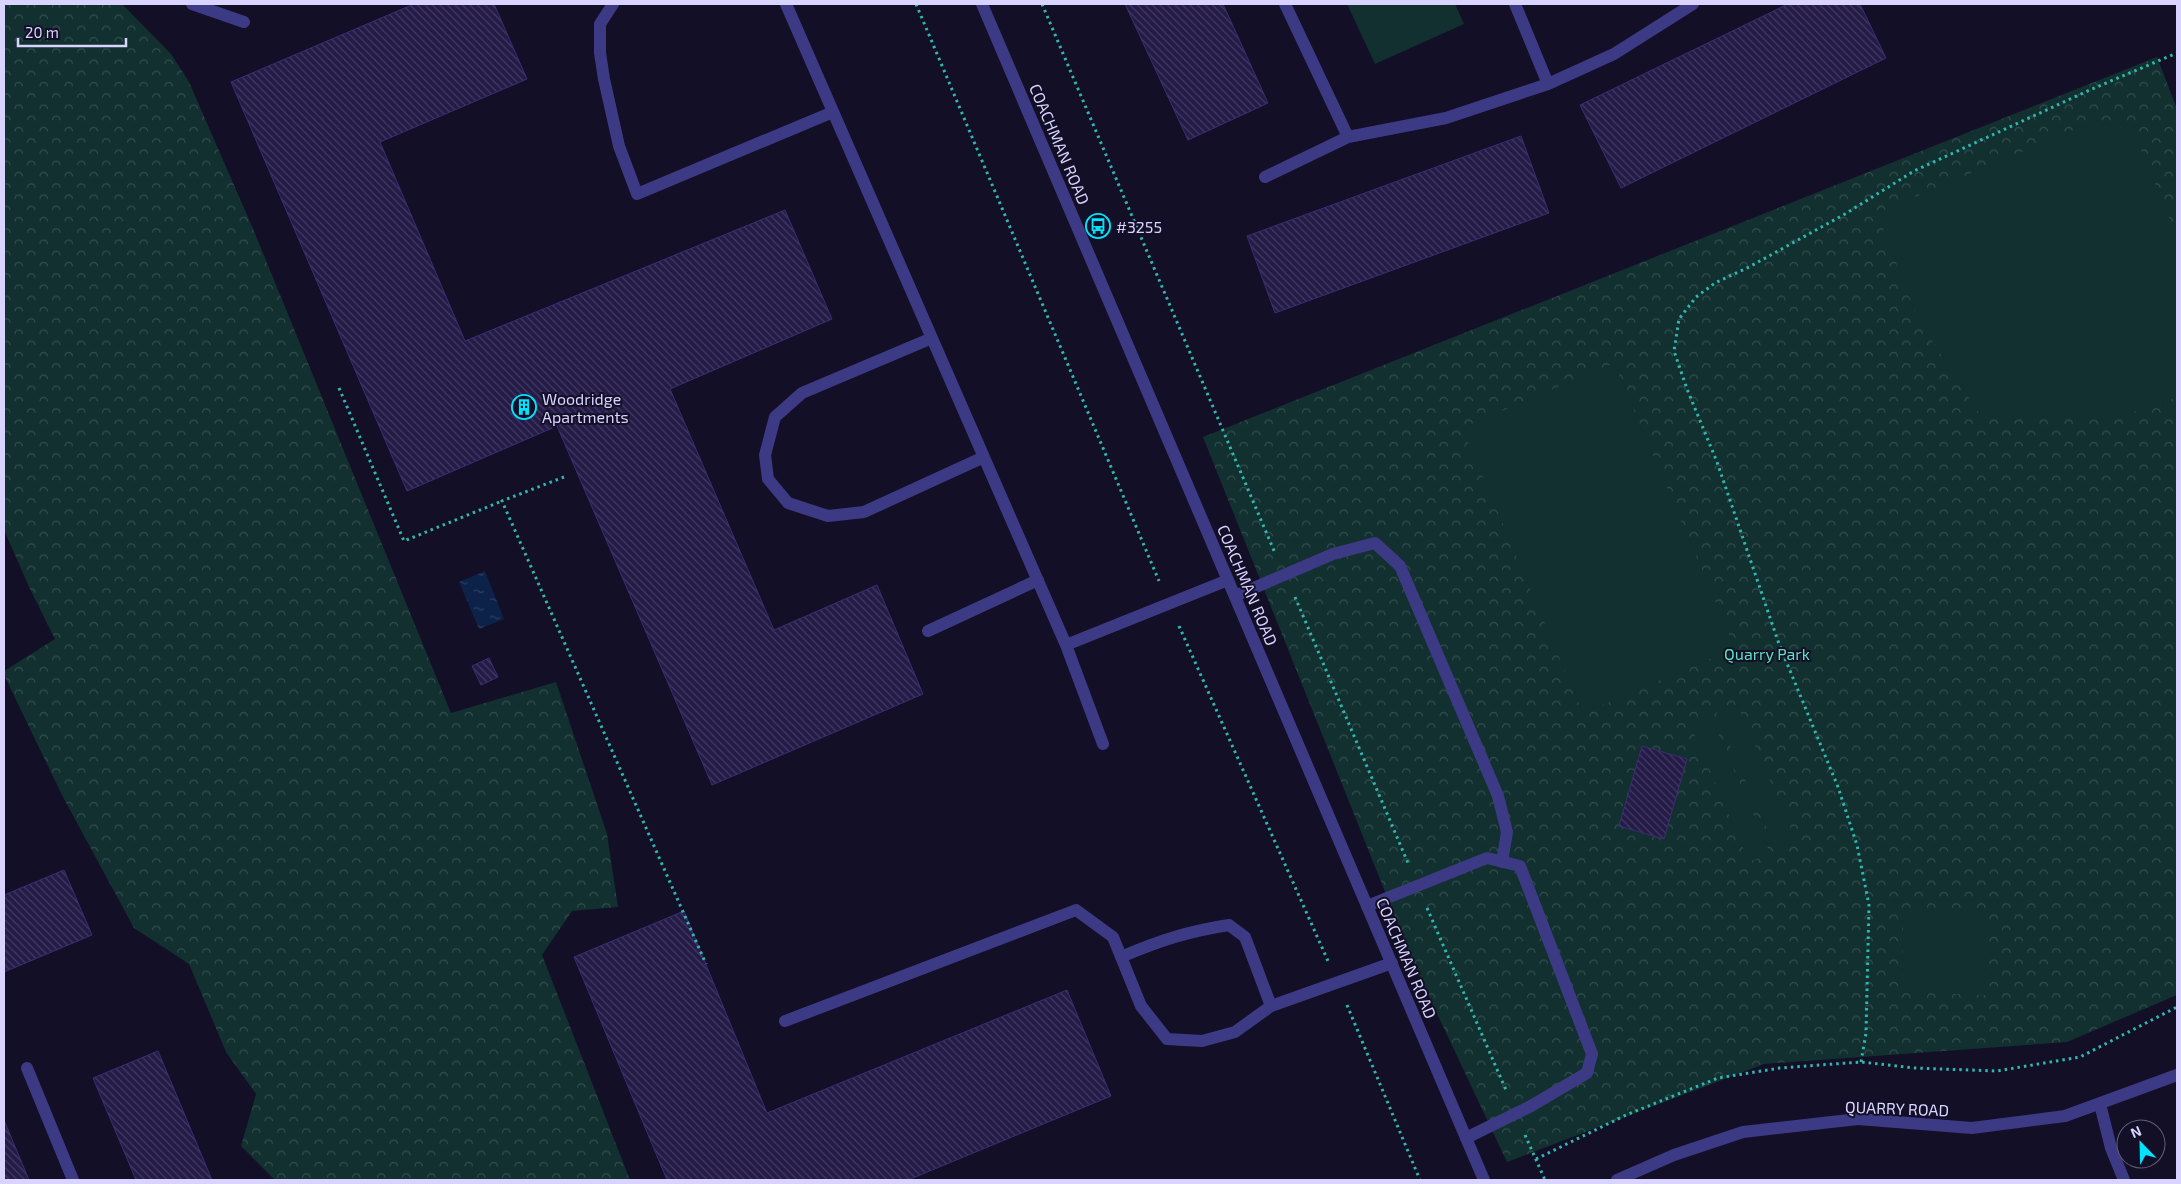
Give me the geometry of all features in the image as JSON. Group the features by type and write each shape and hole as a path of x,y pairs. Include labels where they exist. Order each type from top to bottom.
{"street":[{"path":"192,4 244,22"},
{"path":"613,4 600,24 600,53 619,146 637,194 833,112"},
{"path":"786,4 1066,645 1103,744"},
{"name":"COACHMAN ROAD","path":"982,4 1484,1180"},
{"path":"1285,4 1348,137"},
{"path":"1515,4 1548,84"},
{"path":"1265,177 1348,137 1446,118 1548,84 1614,54 1693,4"},
{"path":"932,338 802,393 776,417 765,455 768,480 788,503 828,516 864,512 984,457"},
{"path":"1235,596 1332,554 1375,544 1400,566 1498,796 1507,832 1502,862"},
{"path":"928,631 1038,580"},
{"path":"1066,645 1228,580"},
{"path":"1367,906 1487,858 1520,866 1592,1054 1587,1073 1531,1106 1466,1138"},
{"path":"785,1021 1076,910 1113,937 1141,1006 1167,1039 1202,1041 1235,1032 1271,1006 1392,963"},
{"path":"1121,957 1163,939 1200,929 1230,925 1245,937 1271,1006"},
{"path":"28,1068 73,1180"},
{"name":"QUARRY ROAD","path":"1616,1180 1674,1155 1743,1132 1858,1119 1972,1128 2066,1116 2177,1074"},
{"path":"2100,1104 2110,1148 2124,1180"}],"path":[{"path":"1861,1062 1866,1033 1869,905 1857,845 1838,787 1779,644 1717,462 1674,351 1678,319 1696,297 1715,283 1750,268 1845,214 1914,171 2092,89 2177,53"},
{"path":"339,388 404,541 564,477"},
{"path":"502,502 706,964"},
{"path":"1536,1159 1626,1115 1718,1078 1780,1068 1861,1062 1916,1068 1997,1071 2080,1058 2177,1007"}],"green space":[{"path":"4,4 122,4 171,54 189,82 254,231 451,713 556,682 607,834 618,907 572,911 542,955 630,1180 275,1180 241,1146 256,1094 226,1052 189,964 134,928 63,797 4,675 4,671 55,639 4,530"},
{"path":"1347,4 1455,4 1464,24 1375,64"},
{"name":"Quarry Park","path":"2157,57 2177,109 2177,995 2067,1042 1764,1064 1507,1162 1416,969 1203,437"},
{"path":"2097,120 2133,131 2177,237 2177,397 2110,420 1980,415 1918,319 1877,213"},
{"path":"1614,363 1735,648 1583,713 1462,428"},
{"path":"1737,704 1796,841 1776,850 1716,713"},
{"path":"1710,715 1770,853 1749,862 1690,724"},
{"path":"1903,913 1986,914 1985,995 1902,992"}],"water":[{"path":"485,571 504,619 479,629 459,582"}],"building":[{"name":"Woodridge Apartments","path":"414,4 494,4 527,79 380,142 465,341 785,210 832,319 670,389 774,630 877,585 923,694 712,785 557,426 407,491 231,82"},
{"path":"1125,4 1223,4 1268,103 1188,140"},
{"path":"1788,4 1860,4 1886,58 1621,188 1580,105"},
{"path":"1521,136 1549,213 1275,313 1247,236"},
{"path":"489,658 498,677 481,685 472,666"},
{"path":"1642,746 1687,759 1664,839 1619,826"},
{"path":"64,870 92,935 4,972 4,895"},
{"path":"684,911 767,1113 1067,990 1111,1096 908,1180 667,1180 574,957"},
{"path":"158,1051 212,1180 136,1180 93,1078"},
{"path":"4,1120 29,1180 4,1180"}],"place":[{"name":"#3255","path":"1098,226"},
{"name":"Woodridge Apartments","path":"524,407"}]}
